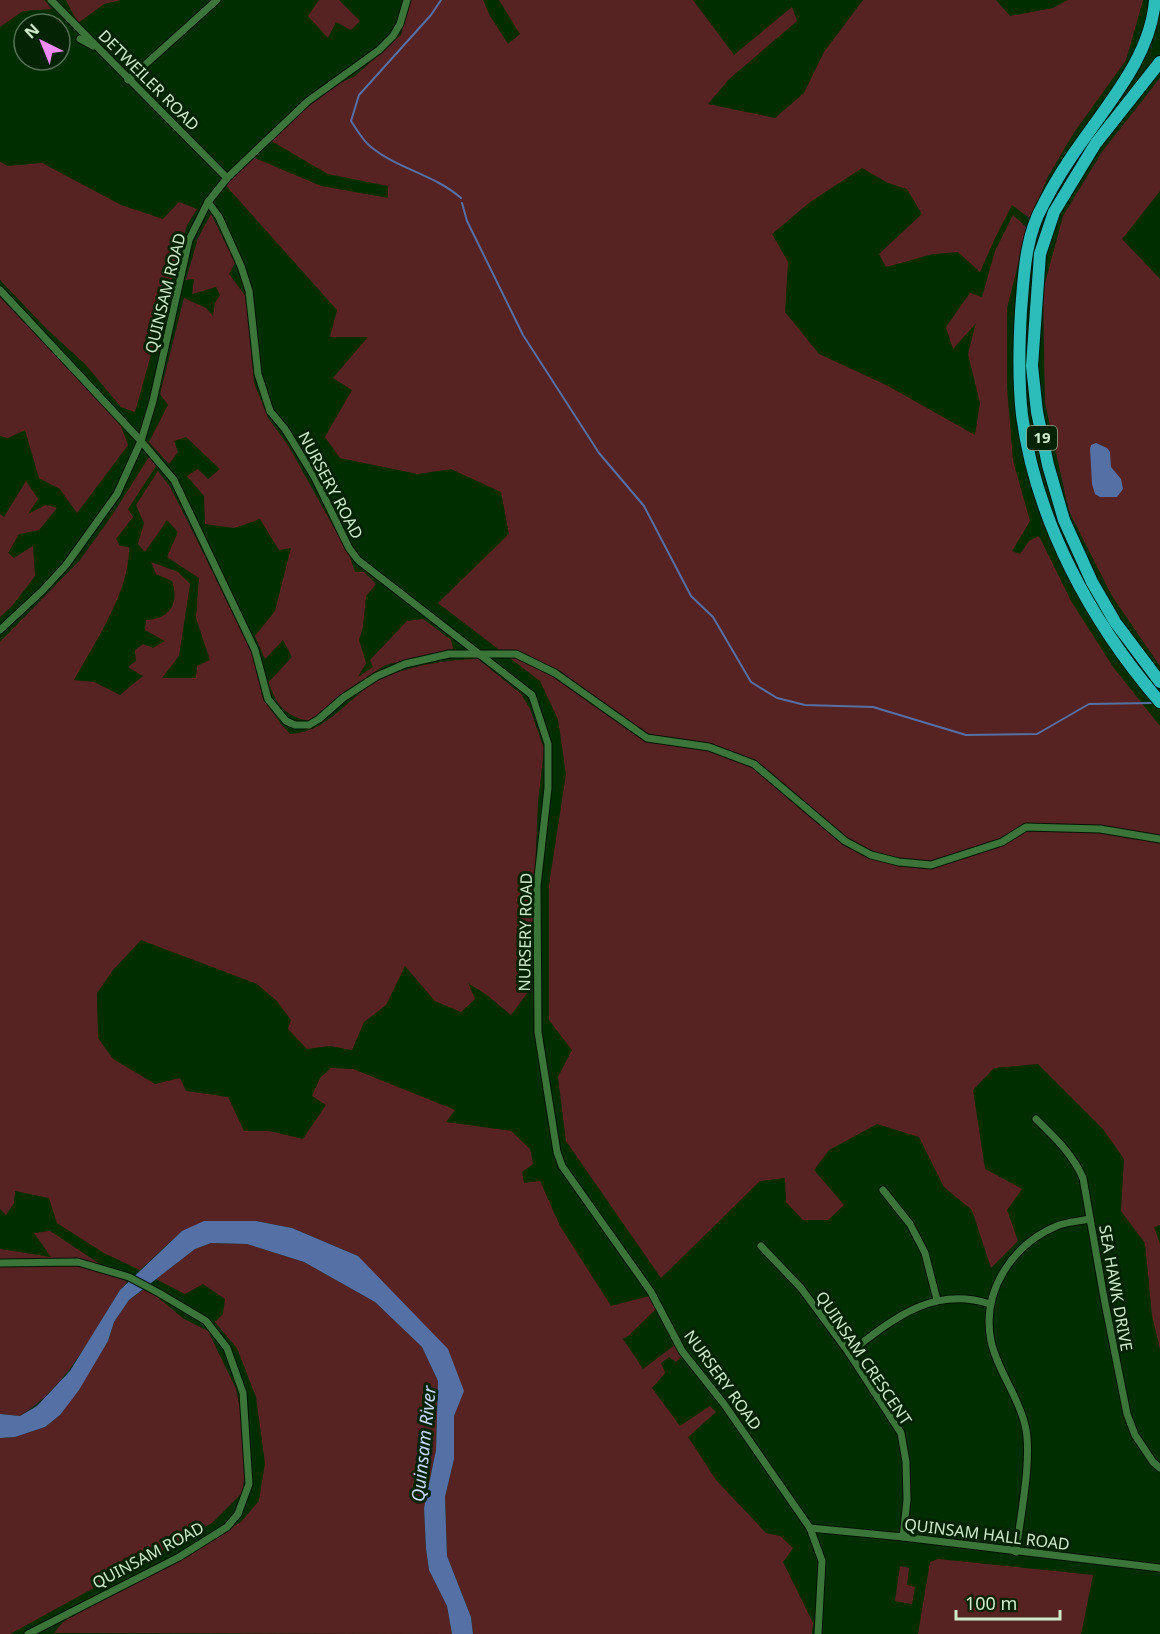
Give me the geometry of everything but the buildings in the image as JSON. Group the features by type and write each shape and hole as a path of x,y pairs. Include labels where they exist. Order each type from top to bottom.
{"highway":[{"name":"19","path":"1155,0 1142,52 1078,147 1041,208 1026,251 1018,363 1022,416 1032,467 1052,524 1081,589 1106,632 1137,676 1160,702"},
{"name":"19","path":"1160,62 1096,143 1054,212 1040,254 1032,366 1037,412 1047,465 1064,520 1092,582 1115,622 1160,682"}],"street":[{"name":"DETWEILER ROAD","path":"51,0 227,178"},
{"path":"128,80 217,0"},
{"name":"QUINSAM ROAD","path":"0,630 66,565 117,494 141,441 153,401 189,240 208,202 227,178 308,101 379,50 393,36 400,24 407,0"},
{"path":"80,39 102,52"},
{"name":"NURSERY ROAD","path":"208,202 223,227 241,266 249,291 258,374 270,411 285,429 315,478 348,548 358,560 532,695 548,744 548,788 537,886 538,1032 557,1152 562,1166 651,1292 682,1351 724,1404 810,1528 822,1561 818,1634"},
{"path":"0,290 141,441 174,480 255,650 268,699 286,721 295,725 309,725 343,698 377,676 405,664 449,654 516,654 555,674 647,738 709,747 754,764 845,841 871,855 899,862 931,865 1002,842 1026,827 1100,828 1160,839"},
{"name":"SEA HAWK DRIVE","path":"1036,1119 1067,1149 1083,1178 1127,1414 1135,1435 1160,1468"},
{"path":"883,1190 910,1224 925,1253 937,1300"},
{"path":"1016,1552 1027,1454 1026,1426 991,1340 990,1304 999,1280 1017,1253 1035,1237 1060,1225 1090,1219"},
{"name":"QUINSAM CRESCENT","path":"761,1246 801,1288 849,1353 901,1432 906,1462 907,1500 903,1537"},
{"name":"QUINSAM ROAD","path":"0,1263 78,1262 129,1277 159,1293 206,1321 227,1348 243,1393 249,1484 238,1514 227,1527 179,1557 28,1634"},
{"path":"849,1353 896,1317 937,1300 963,1299 990,1304"},
{"name":"QUINSAM HALL ROAD","path":"810,1528 1160,1568"}],"shaded area":[{"path":"0,0 44,0 52,9 12,12 12,19 0,27"},
{"path":"66,0 121,0 104,4 78,23"},
{"path":"319,0 339,0 360,21 351,30 336,22 328,38 308,16"},
{"path":"411,0 483,0 490,16 508,44 520,34 499,0 693,0 734,55 792,7 797,21 729,79 708,104 775,118 804,93 824,52 863,0 996,0 1010,16 1053,8 1068,0 1143,0 1126,60 1073,134 1047,178 1031,219 1012,205 980,272 958,252 933,254 886,267 879,254 922,214 907,189 888,183 862,168 810,202 772,234 788,262 785,312 819,354 886,385 975,435 980,403 968,354 976,323 953,349 946,327 970,293 982,297 995,251 1013,215 1027,228 1007,308 1007,387 1013,461 1030,521 1012,551 1020,554 1029,541 1039,536 1071,601 1113,667 1160,726 1160,1225 1154,1227 1160,1244 1160,1349 1152,1315 1145,1243 1121,1211 1124,1159 1103,1129 1038,1064 994,1068 973,1090 985,1169 1022,1189 1007,1210 1018,1241 991,1268 972,1210 944,1187 919,1137 877,1124 829,1150 814,1170 844,1205 828,1220 803,1220 786,1202 785,1178 760,1181 661,1278 566,1141 558,1077 572,1050 549,1020 549,885 566,774 558,719 540,681 438,603 509,534 501,492 451,469 418,474 340,458 325,437 352,390 333,378 368,337 330,337 337,310 222,181 250,156 321,186 388,198 388,186 328,174 268,139 311,95 354,77 401,35"},
{"path":"1160,78 1160,191 1122,239 1160,279 1160,666 1112,596 1069,511 1045,403 1043,291 1063,216 1102,152"},
{"path":"0,162 8,166 42,163 121,205 163,219 179,202 197,209 187,225 135,412 121,407 85,364 48,330 0,280"},
{"path":"211,214 235,263 229,274 246,297 254,383 268,418 289,447 349,555 355,572 364,572 376,584 366,596 359,640 366,663 358,677 373,667 370,660 407,621 423,619 451,640 453,649 385,665 344,692 309,721 288,713 278,703 269,682 292,657 283,640 265,659 255,636 275,611 291,548 279,550 260,519 234,528 205,524 204,496 187,476 198,469 208,479 220,469 186,437 174,441 178,452 169,464 149,442 168,405 160,394 184,298 206,308 213,316 215,303 220,295 216,287 192,294 194,279 186,280 198,238"},
{"path":"0,297 120,424 128,445 77,513 60,489 39,478 25,430 8,438 0,436"},
{"path":"149,457 156,466 128,509 133,517 116,539 120,546 129,547 124,581 110,616 74,680 94,682 120,695 143,676 128,667 136,661 135,650 143,644 153,648 165,641 145,630 146,620 161,617 171,609 175,597 172,581 156,574 151,562 178,572 190,584 179,656 162,678 196,678 197,666 210,660 196,618 199,578 167,557 178,532 167,520 145,552 138,544 144,523 136,505 158,471 170,487 252,654 263,699 290,734 317,727 383,678 429,664 478,659 521,694 530,709 544,749 538,802 530,989 511,1015 468,983 475,999 461,1012 435,1001 405,966 386,1005 364,1022 352,1050 330,1046 307,1049 288,1029 291,1020 277,1001 257,984 141,940 113,970 97,993 98,1038 113,1059 155,1084 180,1078 186,1091 228,1097 244,1131 269,1131 303,1139 326,1105 312,1096 320,1078 331,1068 353,1069 455,1110 446,1122 511,1131 530,1149 533,1164 522,1172 524,1183 540,1181 560,1226 611,1306 650,1296 656,1309 623,1339 643,1369 675,1345 682,1356 676,1362 669,1357 661,1363 665,1373 652,1388 680,1426 710,1406 716,1412 688,1437 716,1480 766,1533 780,1536 793,1548 783,1562 813,1623 812,1634 473,1634 471,1617 447,1556 445,1497 454,1459 454,1416 463,1390 358,1256 292,1228 256,1221 182,1231 140,1270 104,1253 57,1223 49,1198 15,1191 14,1203 6,1215 0,1209 0,642 80,560 113,514"},
{"path":"26,481 38,499 28,514 46,505 57,508 39,530 19,534 8,553 14,558 33,546 35,576 12,606 0,617 0,514 4,517"},
{"path":"50,1231 127,1282 77,1359 51,1390 20,1416 0,1414 0,1249 51,1257 34,1233"},
{"path":"211,1243 247,1244 304,1262 375,1302 422,1347 438,1381 436,1450 424,1508 426,1549 429,1570 447,1606 452,1634 54,1633 63,1622 181,1559 241,1522 259,1501 265,1463 256,1397 237,1348 215,1322 223,1314 225,1299 203,1284 185,1294 156,1279 195,1249"},
{"path":"146,1288 184,1319 208,1331 236,1389 248,1451 242,1493 212,1523 10,1634 0,1634 0,1438 15,1437 45,1427 60,1415 108,1341 114,1322 129,1300"},
{"path":"938,1559 1093,1575 1081,1634 918,1634 930,1562"},
{"path":"900,1566 909,1568 907,1585 915,1587 912,1604 895,1601"}],"water":[{"path":"1096,443 1110,452 1111,467 1121,479 1123,489 1117,497 1100,497 1095,494 1092,484 1090,449 1091,445"},
{"name":"Quinsam River","path":"204,1221 256,1221 292,1228 358,1256 448,1349 464,1391 454,1416 454,1459 445,1497 447,1556 471,1617 473,1634 452,1634 447,1606 429,1570 426,1549 424,1508 436,1450 438,1381 422,1347 375,1302 304,1262 247,1244 211,1243 195,1249 129,1300 114,1322 108,1341 79,1390 60,1415 45,1427 15,1437 0,1438 0,1414 20,1416 37,1406 70,1371 120,1290 182,1231"}],"waterway":[{"path":"441,0 431,15 359,95 351,121 365,142 382,155 440,183 461,198"},
{"path":"462,203 467,221 523,335 599,453 644,506 691,596 713,617 751,682 777,698 805,705 873,707 966,735 1037,734 1089,704 1151,703"}]}
